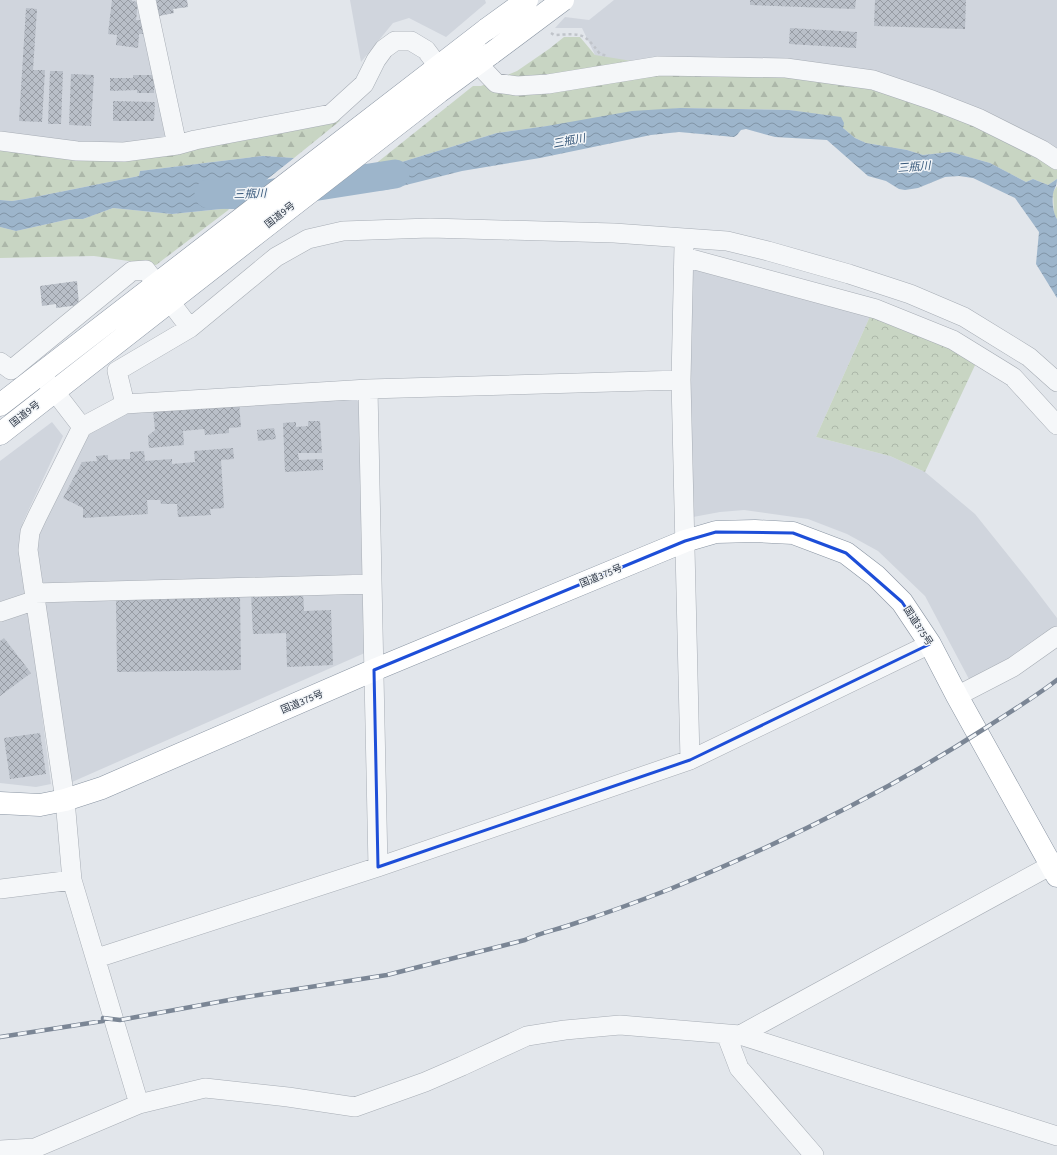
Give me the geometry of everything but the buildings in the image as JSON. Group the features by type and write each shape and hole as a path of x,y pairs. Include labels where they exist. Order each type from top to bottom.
{"highway":[{"name":"国道9号","path":"0,434 54,391 163,292 200,250 438,66 527,0"},
{"name":"国道9号","path":"0,405 41,373 163,292 256,234 439,92 563,0"},
{"name":"国道375号","path":"0,803 40,806 65,800 102,788 374,670 685,542 716,532 755,531 793,533 846,553 876,576 902,602 930,644 957,696 1055,868"}],"street":[{"path":"146,0 177,145"},
{"path":"0,141 77,151 124,152 177,145 195,140 331,114 364,84 376,60 384,49 395,42 411,41 426,50 438,66"},
{"path":"484,58 496,83 517,86 548,84 659,66 786,68 873,80 932,100 978,118 1042,150 1057,160"},
{"path":"125,404 117,372 190,328 276,257 308,239 343,231 430,228 614,233 727,242 768,251 849,274 910,294 964,317 1030,357 1057,382"},
{"path":"684,238 681,380 690,760"},
{"path":"684,257 876,309 953,340 1013,377 1057,426"},
{"path":"0,362 10,370 132,271 146,270 190,328"},
{"path":"41,373 82,427"},
{"path":"139,1104 72,880 65,800 28,550 30,532 82,427 125,404 368,389 681,380"},
{"path":"368,389 378,867"},
{"path":"0,612 35,597 372,584"},
{"path":"957,696 1013,667 1057,636"},
{"path":"96,958 378,867 690,760 930,644"},
{"path":"733,1034 1055,868"},
{"path":"0,889 72,880"},
{"path":"2,1151 35,1148 139,1104 204,1088 355,1107 425,1082 468,1064 527,1036 565,1030 620,1025 733,1034 1057,1136"},
{"path":"733,1034 739,1068 814,1155"}],"highlighted area":[{"path":"716,532 793,533 846,553 902,602 930,644 690,760 378,867 374,670 685,541"}],"shaded area":[{"path":"0,0 141,0 168,144 130,148 0,137"},
{"path":"350,0 485,0 486,3 446,37 409,18 393,23 361,62"},
{"path":"614,0 1057,0 1057,155 576,74 595,55 582,28 555,28 565,17 589,20"},
{"path":"693,268 871,314 816,437 890,456 925,472 975,514 1057,618 1057,629 994,671 970,681 925,596 878,551 847,534 808,519 744,510 720,512 693,517 688,392"},
{"path":"355,398 362,405 365,582 39,590 35,548 39,531 89,430 125,411"},
{"path":"52,422 63,436 23,522 20,544 51,784 36,787 0,783 0,461"},
{"path":"366,587 367,652 72,782 68,780 40,596"}],"green space":[{"path":"564,37 580,37 595,55 681,69 789,71 896,90 1057,163 1057,179 1048,185 1033,179 1026,182 990,163 951,152 923,155 907,150 866,143 855,138 843,128 840,117 789,110 680,108 497,133 382,168 369,169 473,86 481,86 517,71"},
{"path":"341,120 294,158 263,156 140,171 139,176 25,199 12,201 0,200 0,145 69,154 260,135"},
{"path":"1057,186 1057,219 1054,215 1053,192"},
{"path":"113,208 172,214 231,208 156,265 94,256 0,258 0,227 16,231 70,219 83,219"},
{"path":"871,314 923,332 977,361 925,472 890,456 816,437"}],"water":[{"path":"680,108 789,110 841,117 844,123 843,128 855,138 866,143 907,150 923,155 951,152 990,163 1026,182 1033,179 1048,185 1057,179 1053,200 1057,219 1057,298 1036,264 1039,232 1015,198 973,178 959,176 945,177 918,188 905,190 899,189 886,181 868,176 827,140 775,137 746,129 741,130 734,137 679,132 651,135 540,158 462,171 386,190 338,194 369,169 382,168 497,133 632,111"},
{"path":"263,156 294,158 231,208 172,214 113,208 83,219 70,219 16,231 0,227 0,200 12,201 25,199 139,176 140,171"}],"pier":[{"path":"296,157 296,160 233,209 228,210"},
{"path":"372,167 336,195 337,192 368,168"}],"waterway":[{"name":"三瓶川","path":"209,194 261,195 395,174"}],"railway":[{"path":"0,1037 103,1021 103,1018 120,1020 240,998 387,975 525,940 541,933 583,921 645,899 711,872 832,816 949,751 1057,680"}]}
